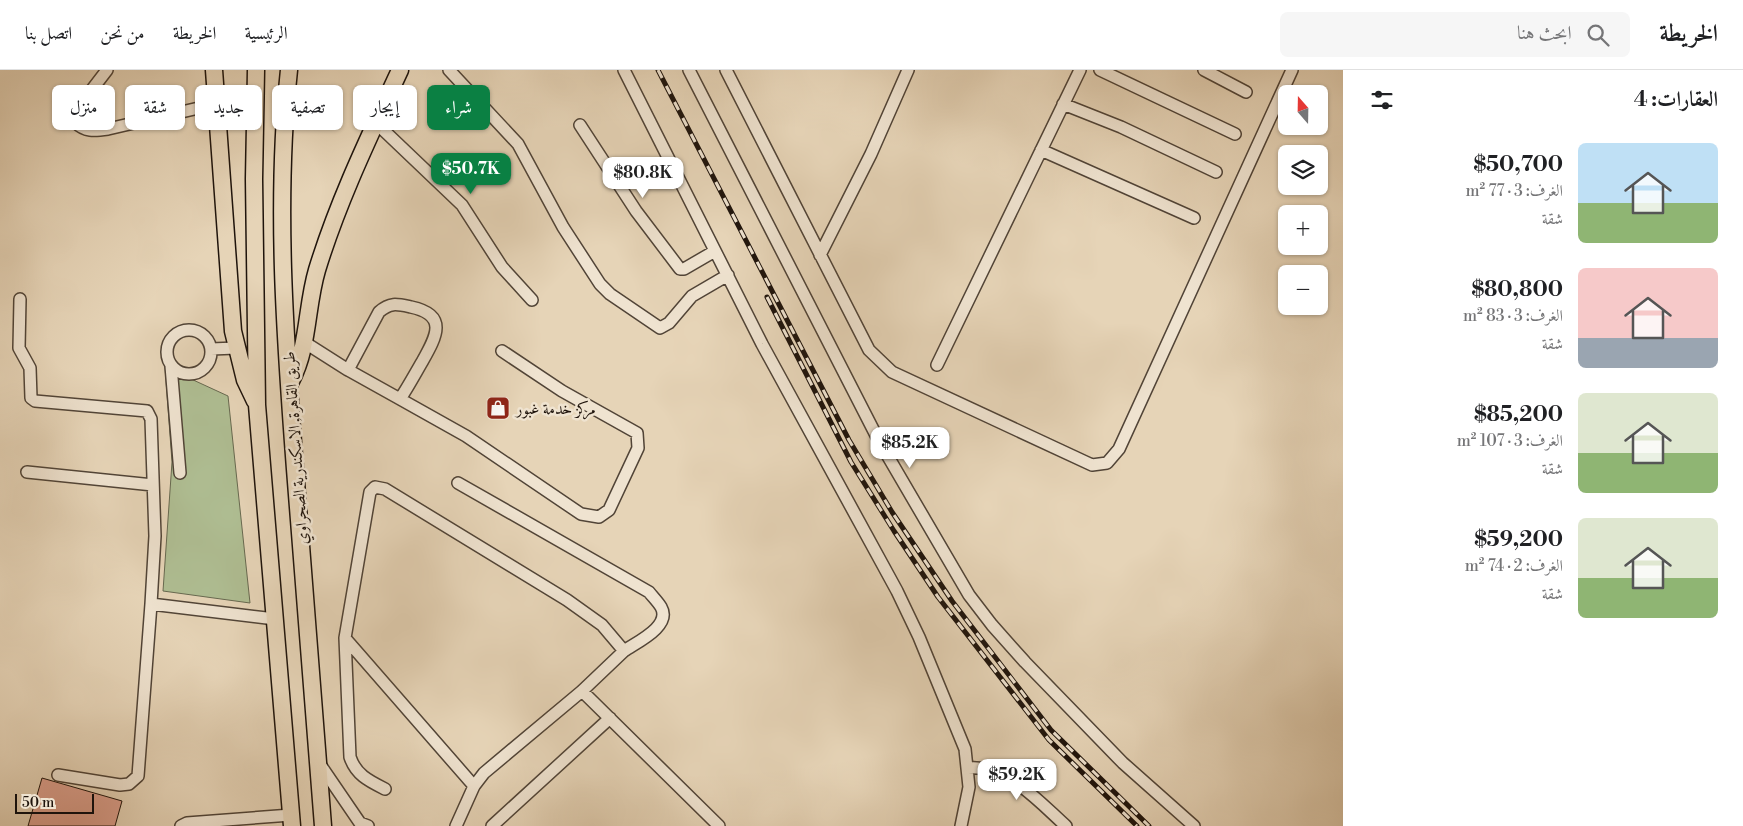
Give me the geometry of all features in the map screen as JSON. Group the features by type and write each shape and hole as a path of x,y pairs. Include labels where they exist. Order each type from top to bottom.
{"highway":[{"path":"214,70 215,85"},
{"name":"طريق القاهرة, الاسكندرية الصحراوي","path":"256,70 254,179 258,405 292,820"},
{"name":"طريق القاهرة, الاسكندرية الصحراوي","path":"289,70 283,138 282,193 289,386 323,826"},
{"path":"393,85 400,70"},
{"path":"218,130 230,305 236,348 245,380 258,405"},
{"path":"289,386 304,342 316,273 328,234 373,130"}],"street":[{"path":"107,70 74,113 75,122 82,129 92,131 108,129 195,109"},
{"path":"449,70 518,144 582,258 592,274 610,294 660,328 669,323 692,296 728,275"},
{"path":"624,70 762,344 897,591 958,730 968,768 967,806 961,826"},
{"path":"689,70 870,425 969,595 992,625 1025,662 1123,763 1194,826"},
{"path":"726,70 869,350 892,372 1092,465 1107,463 1119,449 1292,70"},
{"path":"820,255 871,154 908,70"},
{"path":"937,365 1080,70"},
{"path":"1100,70 1235,134"},
{"path":"1204,70 1246,92"},
{"path":"1063,104 1121,127 1216,172"},
{"path":"580,125 636,211 680,269 714,250"},
{"path":"383,130 462,205 502,267 532,300"},
{"path":"1041,150 1194,218"},
{"path":"20,299 19,348 30,368 31,398 35,401 146,411 151,419 155,536 138,776 129,784 120,785 58,775"},
{"path":"348,370 379,312 386,306 395,304 417,308 432,316 437,325 436,337 400,398"},
{"path":"171,366 180,373 192,374 202,370 210,360 211,349 206,338 197,331 186,330 175,334 168,344 167,355 171,366 180,473"},
{"path":"304,342 348,370 466,436 582,514 598,516 609,510 638,448 637,433 562,392 502,351"},
{"path":"211,349 236,348"},
{"path":"27,472 153,485"},
{"path":"456,826 474,786 484,774 582,691 624,650 661,624 664,617 662,608 648,592 458,483"},
{"path":"385,789 362,777 353,767 350,757 345,638 370,492 375,488 385,489 568,600 602,625 624,650"},
{"path":"151,604 275,619"},
{"path":"345,638 474,786"},
{"path":"582,691 719,826"},
{"path":"492,826 610,718"},
{"path":"318,761 362,825"},
{"path":"968,768 988,768 999,772 1066,826"},
{"path":"183,825 292,820"}],"green space":[{"path":"165,367 228,396 250,603 163,591 172,462"}],"building":[{"path":"42,778 122,801 115,826 28,826"}],"railway":[{"path":"658,70 849,440 892,512 952,601 1051,730 1149,826"},
{"path":"767,297 851,462 938,597 1049,740 1137,826"}],"place":[{"name":"مركز خدمة غبور","path":"498,408"}]}
